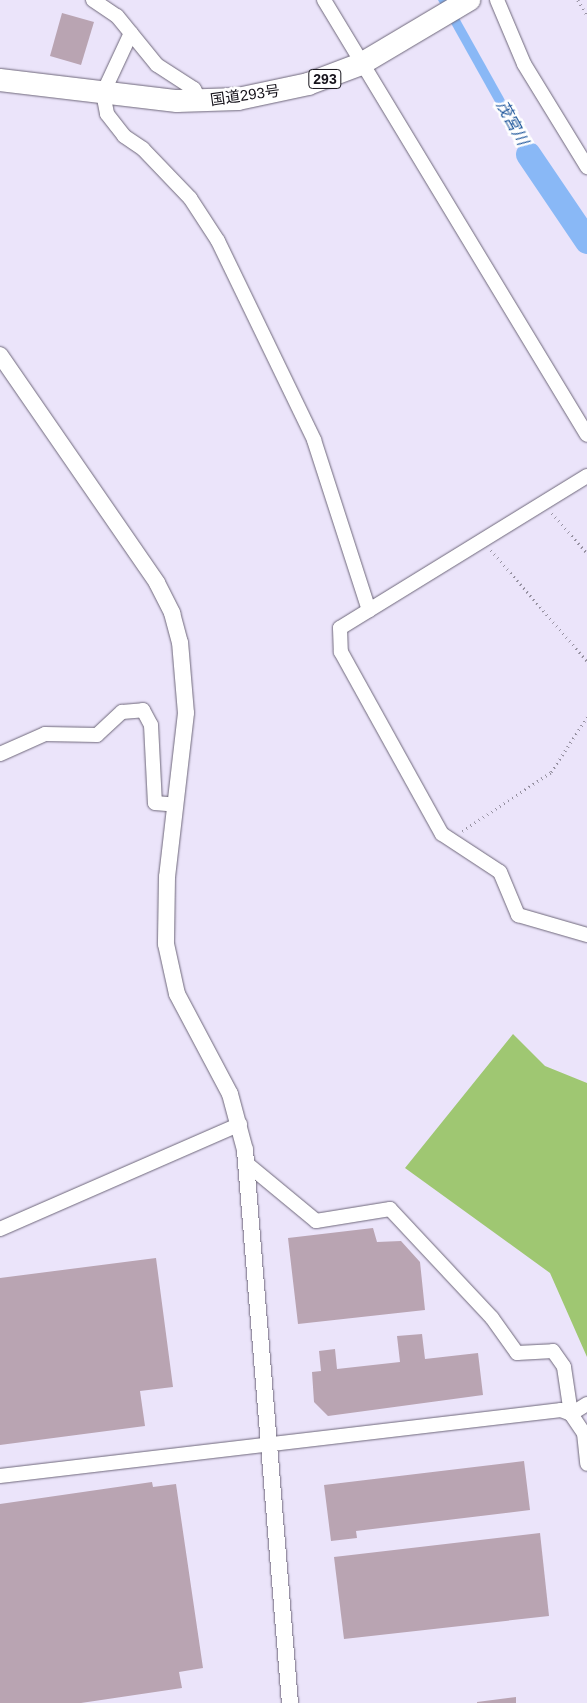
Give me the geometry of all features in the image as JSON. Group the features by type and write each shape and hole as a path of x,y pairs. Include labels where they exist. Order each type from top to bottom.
{"highway":[{"name":"国道293号","path":"0,80 191,102 279,91 361,64 469,0"}],"street":[{"path":"93,0 117,16 157,65 194,90 191,102"},
{"path":"324,0 587,435"},
{"path":"497,0 524,64 587,167"},
{"path":"131,33 103,93 112,124 143,149 190,198 218,241 314,440 369,610"},
{"path":"0,355 156,583 172,613 185,678 186,713 165,915 170,970 177,994 224,1082 240,1124 246,1163 290,1703"},
{"path":"587,476 340,628 341,652 442,834 500,872 518,915 587,935"},
{"path":"0,754 45,734 97,735 122,712 143,710 151,724 155,803 176,804"},
{"path":"0,1228 240,1124"},
{"path":"246,1163 316,1220 390,1209 492,1318 517,1353 553,1350 564,1367 570,1414 584,1433 587,1464"},
{"path":"570,1414 587,1404"},
{"path":"0,1476 561,1410 570,1414"}],"path":[{"path":"578,0 587,15"},
{"path":"544,502 587,553"},
{"path":"483,540 587,660"},
{"path":"450,839 551,772 587,717"}],"green space":[{"path":"513,1034 545,1066 587,1083 587,1357 550,1273 405,1168"}],"water":[{"path":"438,0 449,0 550,181 542,186"}],"building":[{"path":"62,13 94,22 81,65 50,56"},
{"path":"373,1228 377,1242 401,1241 420,1262 425,1310 298,1324 288,1238"},
{"path":"156,1258 173,1387 140,1391 145,1426 0,1445 0,1278"},
{"path":"422,1334 425,1359 478,1353 483,1395 328,1416 314,1402 312,1372 321,1371 319,1351 335,1349 337,1369 400,1362 397,1336"},
{"path":"524,1461 530,1510 356,1531 357,1538 331,1541 324,1485"},
{"path":"152,1482 153,1487 176,1484 203,1668 179,1672 182,1688 81,1703 0,1703 0,1504"},
{"path":"540,1533 549,1616 344,1639 334,1557"},
{"path":"516,1697 516,1703 477,1703 477,1702"}],"waterway":[{"name":"茂宮川","path":"528,154 587,241"}]}
